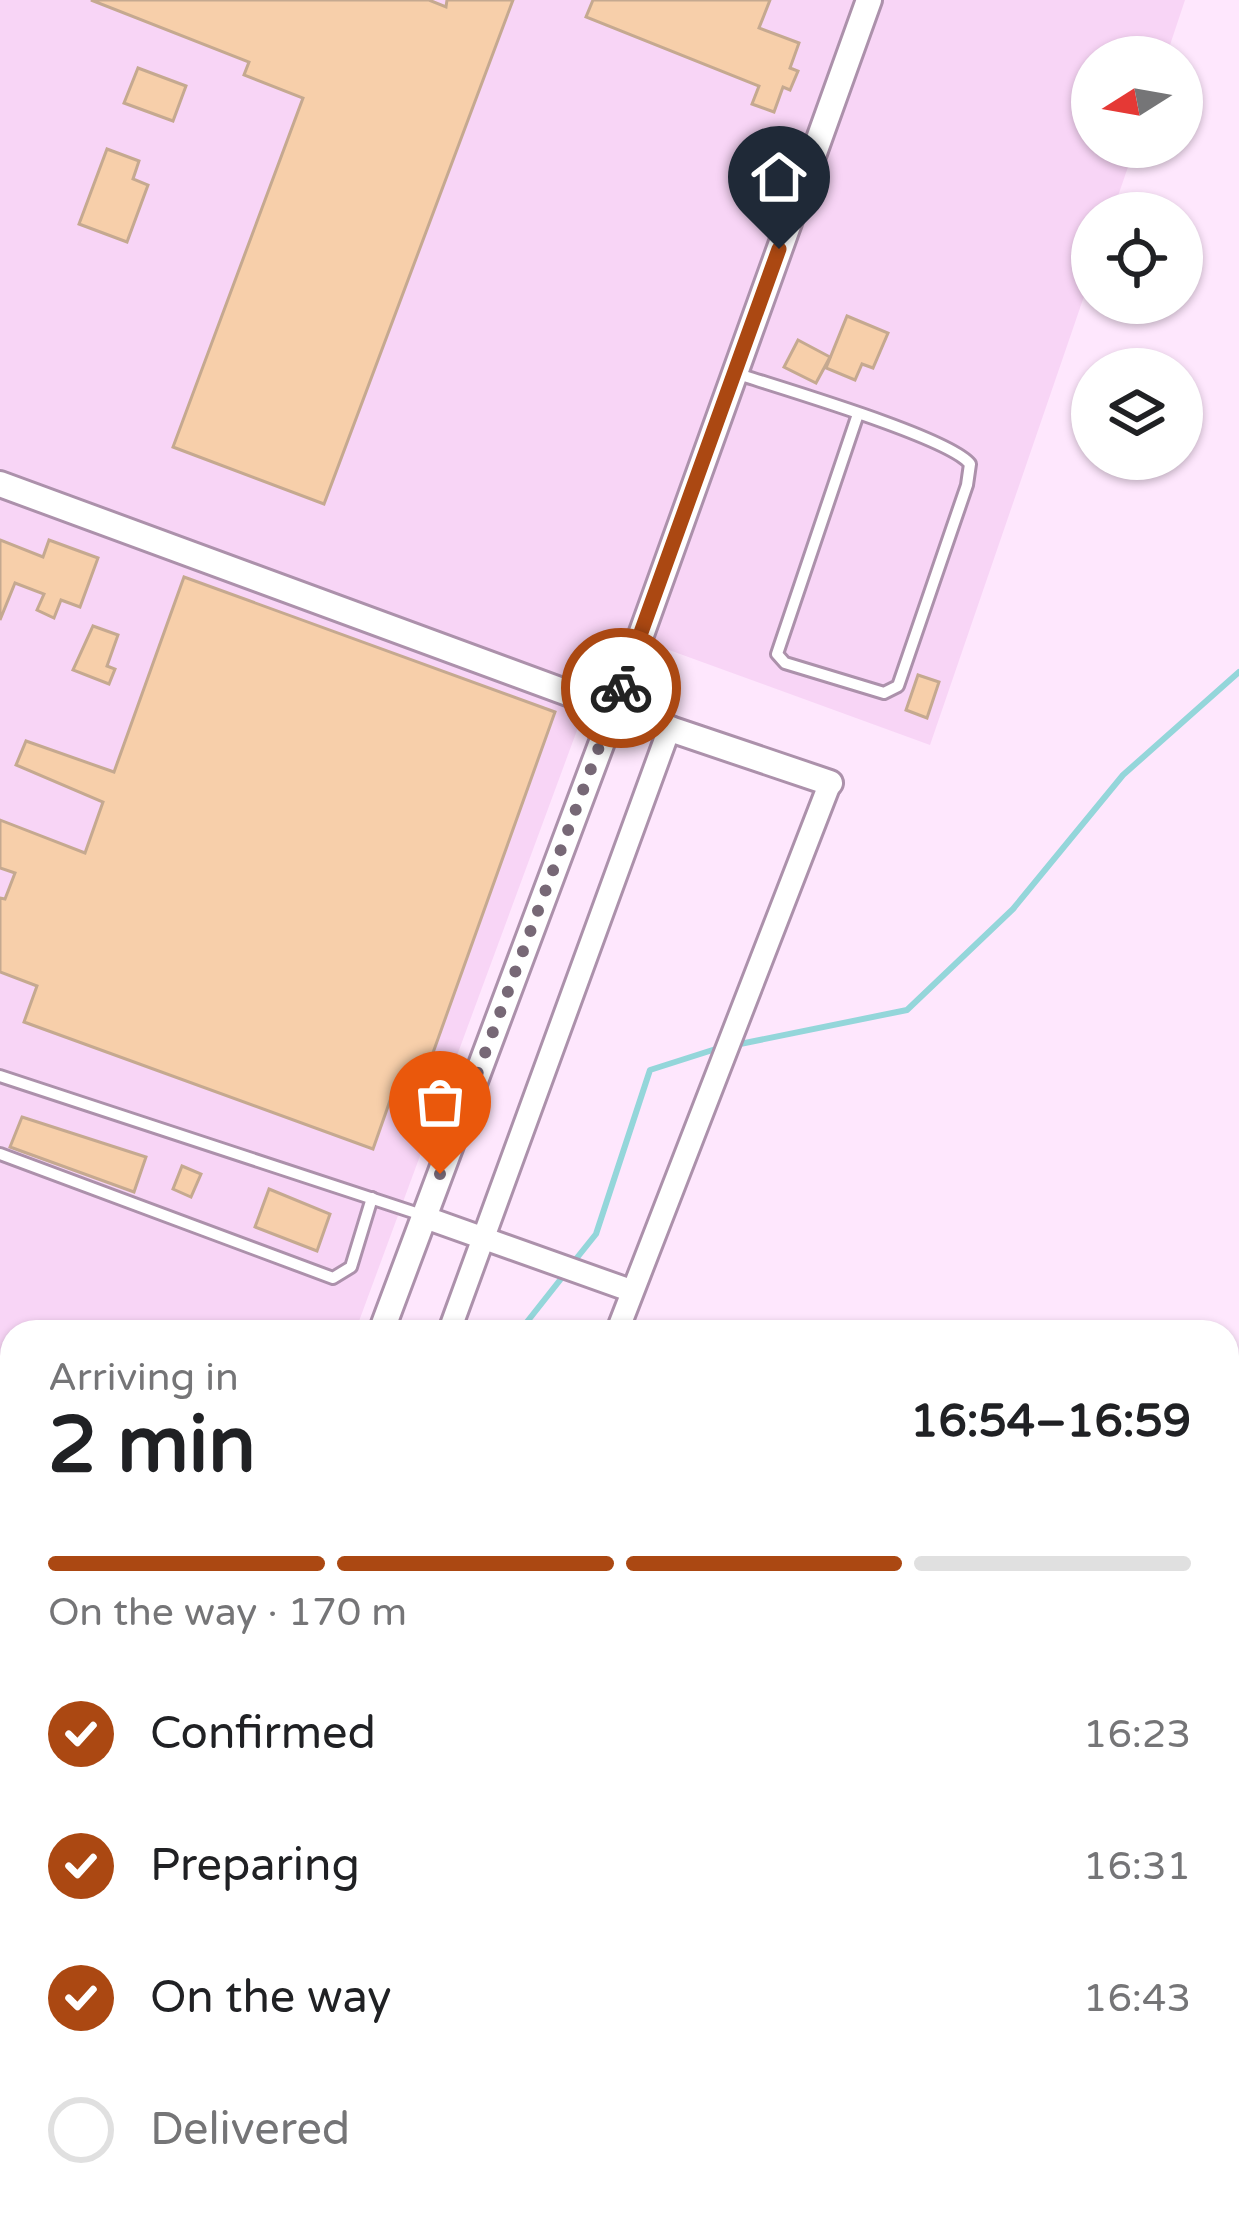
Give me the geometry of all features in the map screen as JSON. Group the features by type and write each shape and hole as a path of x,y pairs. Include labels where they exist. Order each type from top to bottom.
{"street":[{"path":"386,1320 614,710 869,0"},
{"path":"0,484 614,710 830,783 621,1320"},
{"path":"453,1320 670,727"},
{"path":"425,1216 632,1291"}],"lane":[{"path":"735,373 858,414 954,450 970,464 967,485 898,686 884,693 785,663 777,654 858,414"},
{"path":"0,1076 425,1216"},
{"path":"0,1154 333,1278 351,1267 372,1198"}],"shaded area":[{"path":"0,0 1185,0 1173,36 1071,36 1071,168 1128,168 1119,192 1071,192 1074,324 930,745 614,630 359,1320 0,1320"}],"building":[{"path":"91,0 429,0 446,7 447,0 513,0 324,504 173,447 303,98 244,75 249,62"},
{"path":"593,0 770,0 759,28 799,43 790,68 798,71 790,90 783,87 774,112 752,104 759,86 586,17"},
{"path":"138,68 186,86 173,121 124,103"},
{"path":"107,149 139,161 133,179 148,185 127,242 79,224"},
{"path":"847,316 888,333 873,368 862,364 855,380 826,368"},
{"path":"798,340 830,357 816,383 784,367"},
{"path":"0,540 43,557 49,540 98,558 80,607 61,600 54,618 37,610 44,594 15,583 0,620"},
{"path":"184,577 555,712 415,1103 392,1095 373,1149 24,1022 37,986 0,972 0,898 5,899 15,873 0,868 0,820 85,853 103,802 16,765 26,741 114,772"},
{"path":"93,626 118,635 107,666 115,669 109,684 73,670"},
{"path":"918,675 939,682 927,718 906,710"},
{"path":"22,1117 146,1157 134,1192 10,1147"},
{"path":"182,1166 201,1174 191,1197 173,1189"},
{"path":"269,1189 330,1214 317,1251 255,1227"}],"waterway":[{"path":"735,1045 907,1010 1013,909 1123,775 1239,672"},
{"path":"572,1264 596,1234 650,1070 722,1047"},
{"path":"528,1320 564,1275"}],"way so far":[{"path":"440,1174 621,688"}],"route":[{"path":"621,688 779,249"}]}
